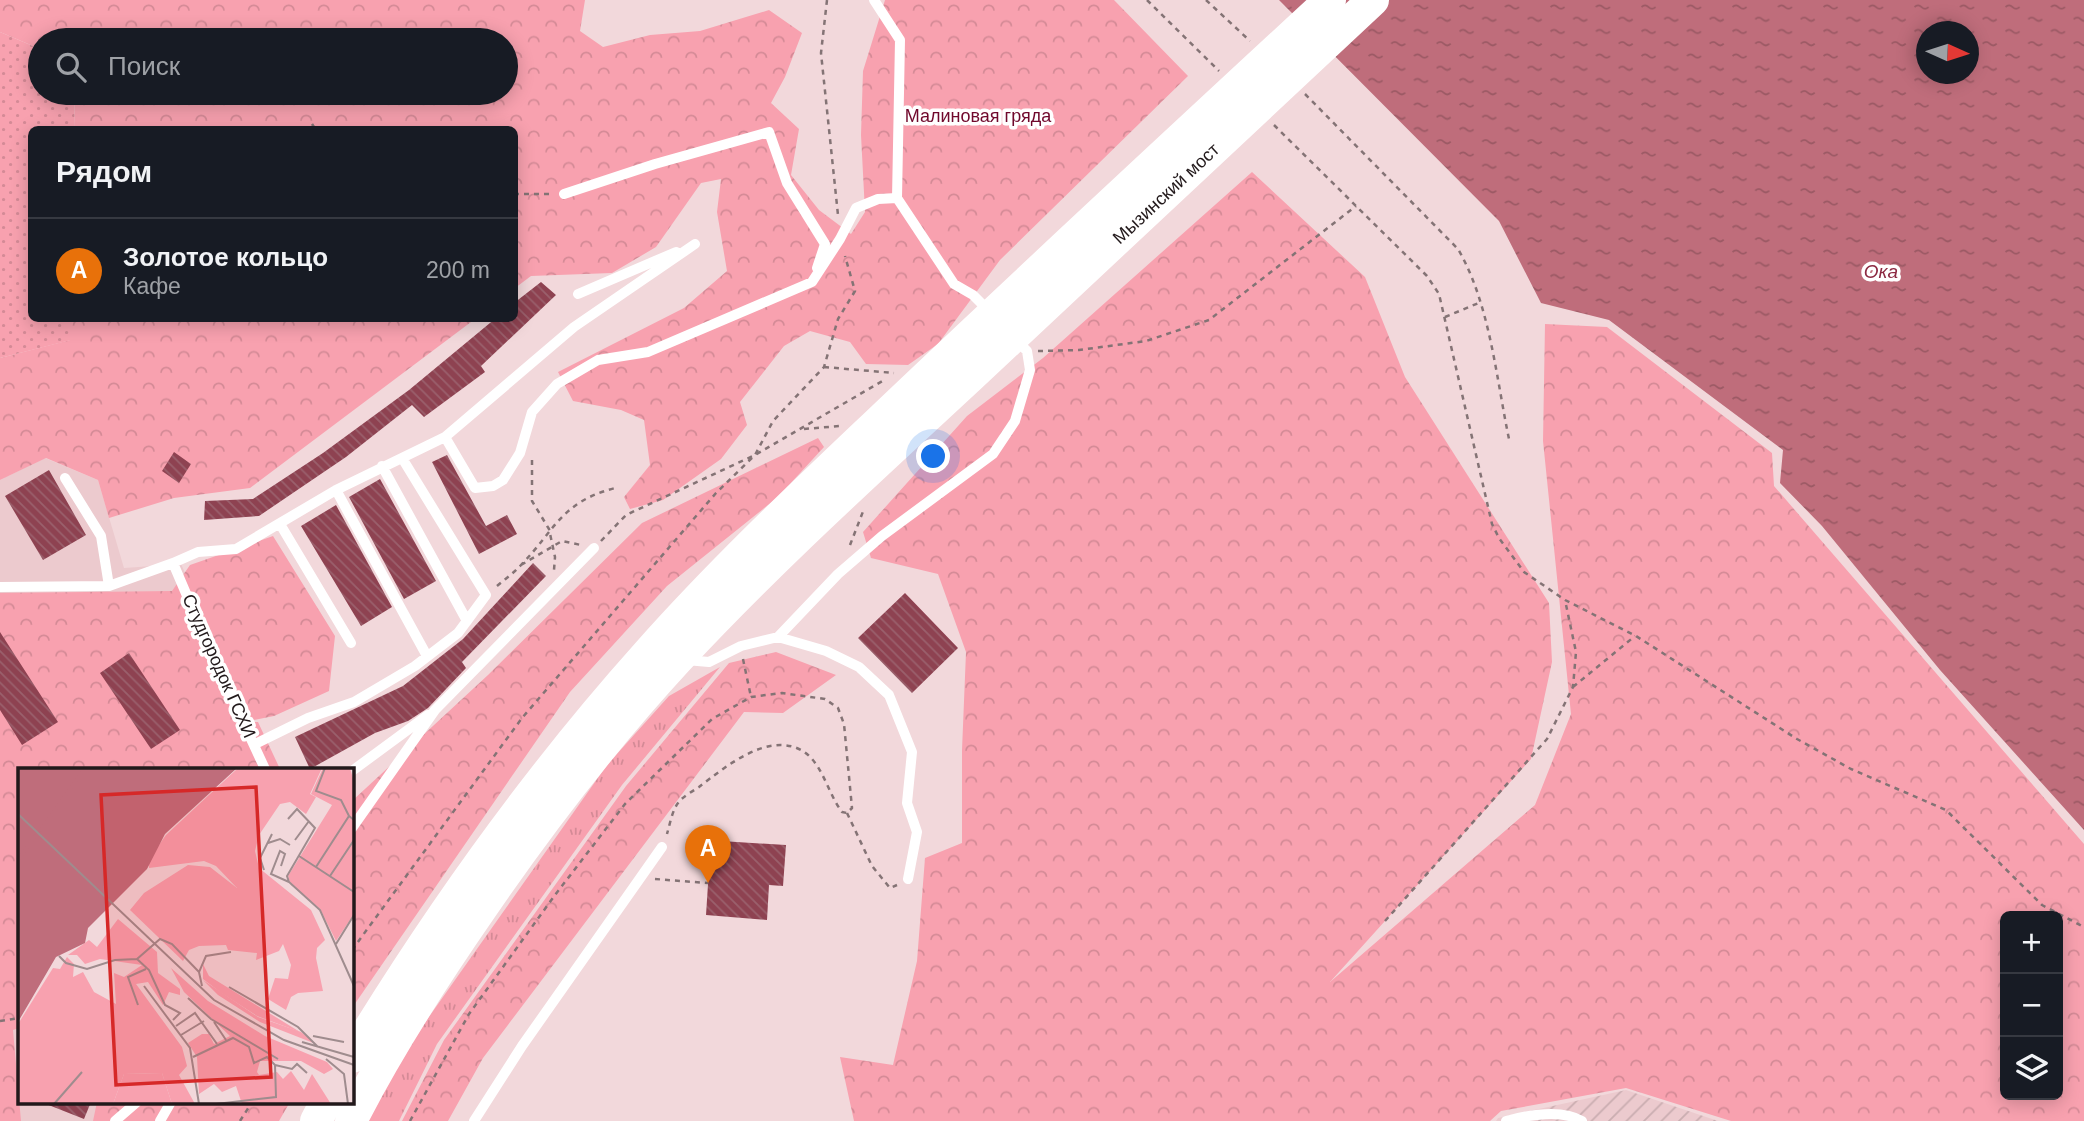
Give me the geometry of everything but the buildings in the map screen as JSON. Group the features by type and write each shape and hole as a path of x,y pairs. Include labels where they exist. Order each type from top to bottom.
{"main road":[{"name":"Мызинский мост","path":"950,374 1329,0"},
{"name":"Мызинский мост","path":"950,374 1373,0"},
{"path":"351,1121 417,1003 522,849 589,763 677,660 856,483 950,374"},
{"path":"354,1054 405,970 499,834 574,739 649,652 754,542 950,374"},
{"path":"316,1121 325,1104"}],"lane":[{"path":"874,0 900,40 897,198 954,284 973,295 1000,323"},
{"path":"564,194 655,164 769,132 787,183 825,244 812,282"},
{"path":"445,437 475,488 493,486 503,480 520,453 532,412 557,384 598,360 648,352 812,282 856,208 878,199 897,198"},
{"path":"0,587 109,586 173,564 198,552 236,549 337,490 445,437 574,327 695,244 578,294"},
{"path":"778,637 838,574 882,536 993,454 1014,421 1027,387 1030,370 1027,351 1009,332"},
{"path":"255,744 308,719 354,702 427,656 458,633 486,596 402,458"},
{"path":"382,466 467,621"},
{"path":"65,478 101,536 109,586"},
{"path":"337,490 427,656"},
{"path":"280,524 351,643"},
{"path":"354,770 435,710 594,548"},
{"name":"Студгородок ГСХИ","path":"173,564 265,768"},
{"path":"677,660 709,662 741,646 778,637 826,651 859,667 889,695 912,752 907,803 917,832 908,879"},
{"path":"354,825 435,710"},
{"path":"474,1121 522,1046 662,847"},
{"path":"116,1121 135,1104"},
{"path":"160,1121 170,1104"},
{"path":"1506,1121 1520,1117 1556,1115 1582,1121"}],"path":[{"path":"354,947 522,718 716,494 755,455 773,421 824,367 838,319 855,290 840,239 821,53 827,0"},
{"path":"1146,0 1226,78"},
{"path":"1206,0 1255,47"},
{"path":"1304,94 1458,249 1472,273 1481,302 1509,439"},
{"path":"1266,118 1427,276 1439,294 1492,524 1524,572 1565,600 1636,636 1797,739 1851,769 1946,810 2042,905 2084,927"},
{"path":"518,194 564,194"},
{"path":"1027,351 1079,350 1146,341 1209,320 1356,206"},
{"path":"1445,317 1481,302"},
{"path":"521,565 562,541 594,548 626,515 755,455 897,373 824,367"},
{"path":"801,429 849,426"},
{"path":"838,574 867,501 856,483"},
{"path":"486,596 521,565 549,529 576,504 599,492 615,488"},
{"path":"548,595 553,578 553,547 549,529"},
{"path":"1385,921 1547,739 1573,687 1576,652 1565,600"},
{"path":"1573,687 1636,636"},
{"path":"741,646 751,696"},
{"path":"410,1121 470,1014 625,804 712,719 751,696 782,692 825,699 838,708 844,724 851,791 852,808 847,813"},
{"path":"662,847 678,802 723,769 759,749 784,744 803,750 817,766 835,804 842,812 847,813 872,866 890,888 908,879"},
{"path":"668,880 708,883"},
{"path":"0,1021 18,1018"},
{"path":"240,1121 251,1104"}],"shaded area":[{"path":"45,458 98,480 124,568 181,564 273,768 18,768 18,1104 151,1104 141,1121 0,1121 0,480"},
{"path":"1626,1090 1718,1121 1496,1121 1498,1118"}],"green space":[{"name":"Малиновая гряда","path":"0,0 585,0 580,31 603,47 650,35 700,31 769,10 802,33 785,77 771,103 799,129 791,175 819,210 851,234 865,212 861,135 863,71 885,0 1114,0 1188,76 1000,260 938,344 908,365 866,364 850,342 810,331 784,346 740,402 747,425 721,459 663,500 630,509 624,497 650,465 644,420 621,410 573,401 558,372 684,308 727,271 717,212 721,179 701,183 656,247 612,273 531,276 518,286 518,126 74,126 75,105 518,105 518,28 28,28 28,44 0,32"},
{"path":"0,32 28,44 28,105 75,105 74,126 28,126 28,322 71,322 71,340 0,358"},
{"path":"1252,172 1365,277 1405,377 1549,603 1552,662 1531,759 1330,982 1535,805 1571,714 1543,441 1545,324 1607,327 1772,453 1774,486 2084,844 2084,1121 1731,1121 1626,1088 1501,1111 1490,1121 854,1121 840,1057 893,1065 917,961 925,858 962,843 966,652 938,574 871,558 863,532 967,416 1043,358"},
{"path":"71,322 471,322 250,488 174,498 109,518 98,480 46,458 0,480 0,358 70,340"},
{"path":"818,438 824,447 778,497 667,586 570,692 354,1005 354,799 488,675 642,523"},
{"path":"273,536 335,636 329,691 274,716 244,722 258,722 280,768 18,768 18,1028 13,1030 21,1121 0,1121 0,593 172,591 190,565"},
{"path":"776,652 836,675 783,713 744,712 483,1058 448,1121 402,1121 444,1040 626,786 729,663"},
{"path":"720,667 622,785 437,1044 399,1121 367,1121 397,1062 607,765 669,696"},
{"path":"97,1104 289,1104 279,1121 93,1121"}],"water":[{"name":"Ока","path":"1279,0 2084,0 2084,830 1940,670 1822,526 1780,483 1783,450 1609,320 1541,303 1499,221"}],"place":[{"name":"Золотое кольцо","path":"708,883"}]}
